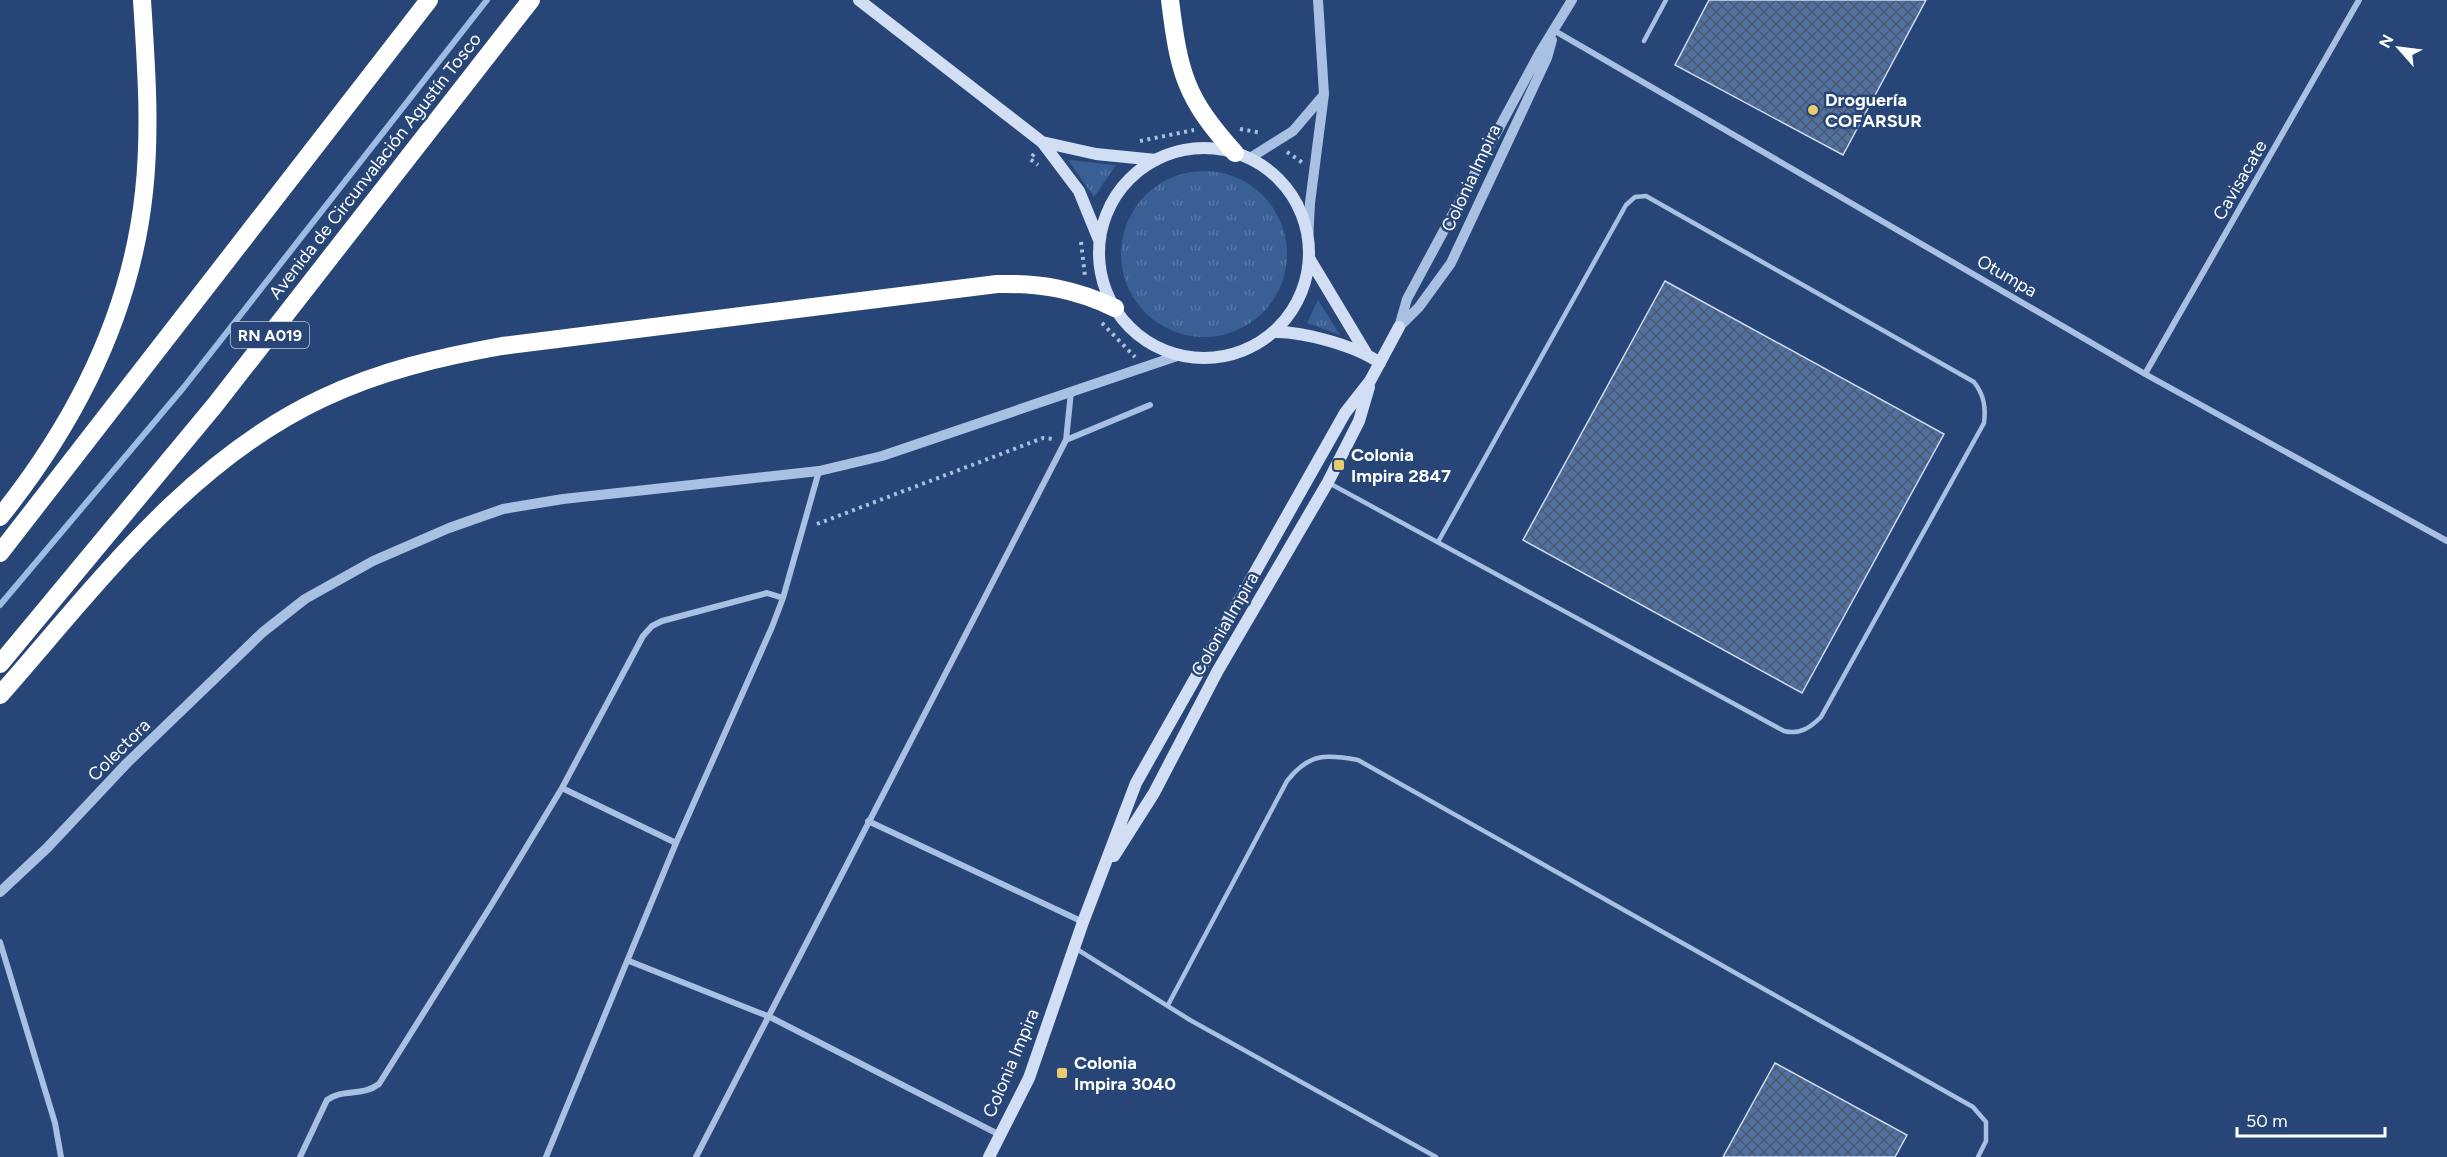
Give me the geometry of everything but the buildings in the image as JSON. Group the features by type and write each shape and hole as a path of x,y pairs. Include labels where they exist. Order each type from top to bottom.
{"highway":[{"path":"0,517 49,452 73,412 103,351 126,287 142,202 147,143 142,0"},
{"path":"0,553 429,0"},
{"name":"Avenida de Circunvalación Agustín Tosco","path":"0,663 215,405 531,0"},
{"path":"1170,0 1177,54 1189,92 1200,112 1242,155"},
{"path":"0,695 118,559 203,478 291,414 322,398 389,371 423,361 502,346 997,284 1035,284 1065,288 1115,308"}],"main road":[{"path":"859,0 1042,142 1079,191 1100,244"},
{"path":"1042,142 1096,154 1156,160"},
{"path":"1195,149 1217,149 1242,155 1266,168 1289,192 1305,223 1309,258 1306,276 1298,299 1273,332 1258,343 1231,354 1206,358 1180,355 1146,340 1133,330 1115,308 1101,272 1100,244 1106,217 1120,191 1142,169 1156,160 1195,149"},
{"path":"1309,258 1366,353"},
{"name":"Colonia Impira","path":"989,1157 1029,1078 1083,922 1136,783 1345,412 1370,381 1399,327"},
{"path":"1273,332 1292,331 1310,335 1366,353 1380,363"},
{"name":"Colonia Impira","path":"1099,879 1154,793 1217,672 1328,482 1359,422 1370,381"}],"street":[{"path":"1308,242 1310,203 1324,94 1318,0"},
{"name":"Colonia Impira","path":"1399,327 1407,299 1540,52 1572,0"},
{"name":"Cavisacate","path":"2145,374 2359,0"},
{"name":"Colonia Impira","path":"1399,327 1419,308 1451,262 1547,58 1555,31"},
{"name":"Otumpa","path":"1555,31 2145,374 2447,541"},
{"path":"1242,155 1278,143 1293,131 1324,94"},
{"name":"Colectora","path":"0,892 47,848 127,763 263,632 305,599 373,561 449,528 504,509 562,499 819,471 882,456 1180,355"},
{"path":"696,1157 1065,440 1071,393"},
{"path":"1065,440 1150,405"},
{"path":"546,1157 676,843 783,598 819,471"},
{"path":"300,1157 327,1100 335,1094 370,1090 379,1084 562,788 643,636 652,626 662,621 758,594 767,593 783,598"},
{"path":"562,788 676,843"},
{"path":"868,821 1083,922"},
{"path":"0,942 55,1123 61,1157"},
{"path":"629,961 770,1017 1001,1135"}],"lane":[{"path":"1644,40 1666,0"},
{"path":"1328,482 1784,731 1794,734 1811,727 1821,717 1984,423 1982,392 1974,382 1646,196 1635,197 1626,205 1438,542"},
{"path":"1168,1005 1287,781 1297,769 1311,759 1334,755 1358,760 1973,1107 1986,1122 1986,1141 1978,1157"},
{"path":"1075,948 1168,1005 1436,1157"}],"path":[{"path":"802,530 1043,438 1065,440"}],"green space":[{"path":"1068,160 1116,165 1094,197"},
{"path":"1204,171 1220,172 1236,177 1263,195 1281,222 1286,238 1286,270 1281,286 1263,313 1236,331 1220,336 1204,337 1188,336 1172,331 1145,313 1127,286 1122,270 1121,254 1122,238 1127,222 1145,195 1172,177 1188,172"},
{"path":"1318,300 1340,335 1307,323"}],"waterway":[{"path":"0,605 184,387 487,0"}],"place":[{"name":"Droguería COFARSUR","path":"1813,110"},
{"name":"Colonia Impira 2847","path":"1339,465"},
{"name":"Colonia Impira 3040","path":"1062,1073"}]}
